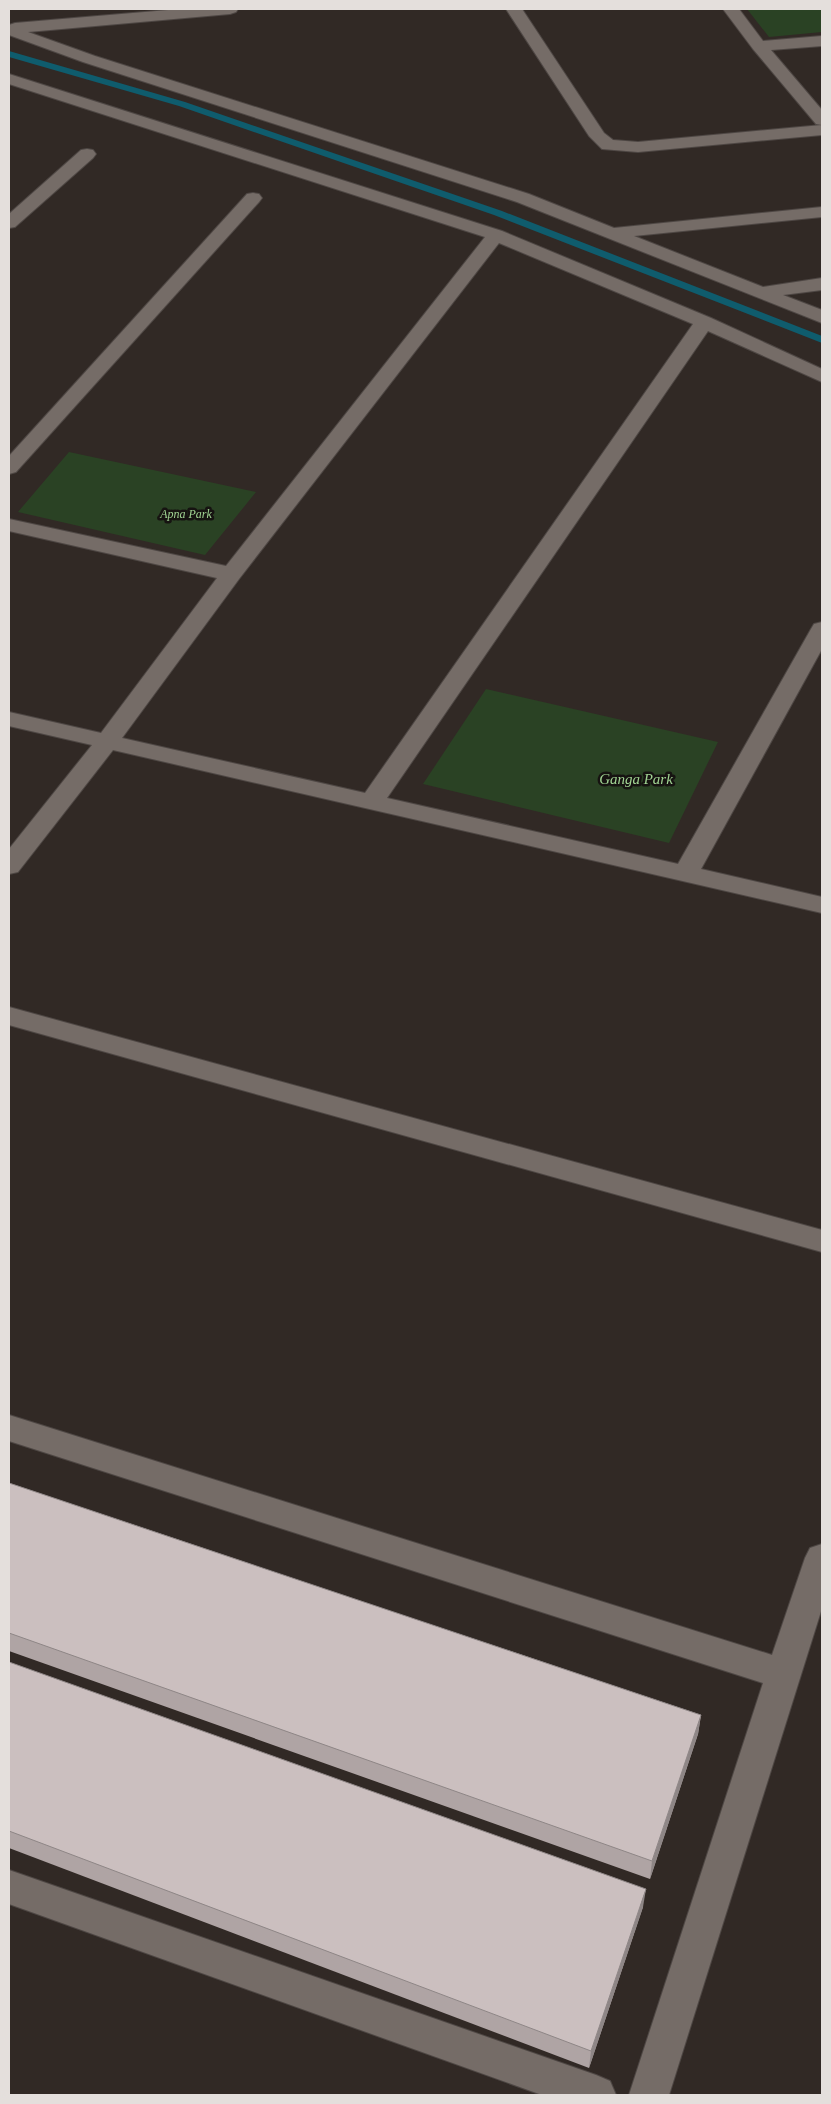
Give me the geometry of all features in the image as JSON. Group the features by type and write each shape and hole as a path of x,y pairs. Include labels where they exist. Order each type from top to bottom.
{"street":[{"path":"9,29 191,10 230,9"},
{"path":"514,9 598,136 608,145 638,147 822,130"},
{"path":"731,9 759,46 822,120"},
{"path":"9,29 89,59 524,198 822,317"},
{"path":"759,46 822,40"},
{"path":"9,79 496,235 704,322 822,376"},
{"path":"9,223 87,154"},
{"path":"9,468 253,198"},
{"path":"614,233 822,212"},
{"path":"9,866 107,742 231,574 496,235"},
{"path":"762,292 822,284"},
{"path":"372,801 704,322"},
{"path":"9,526 231,574"},
{"path":"686,873 822,630"},
{"path":"9,719 822,905"},
{"path":"9,1016 822,1241"},
{"path":"9,1428 783,1674"},
{"path":"649,2095 783,1674 822,1558"},
{"path":"9,1887 596,2095"}],"green space":[{"path":"747,9 822,9 822,32 769,37"},
{"name":"Apna Park","path":"69,452 256,492 205,555 18,512"},
{"name":"Ganga Park","path":"486,689 718,742 669,843 423,784"}],"building":[{"path":"9,1483 701,1715 652,1861 9,1633"},
{"path":"9,1662 646,1889 591,2051 9,1831"}],"waterway":[{"path":"9,54 182,104 498,213 822,340"}]}
